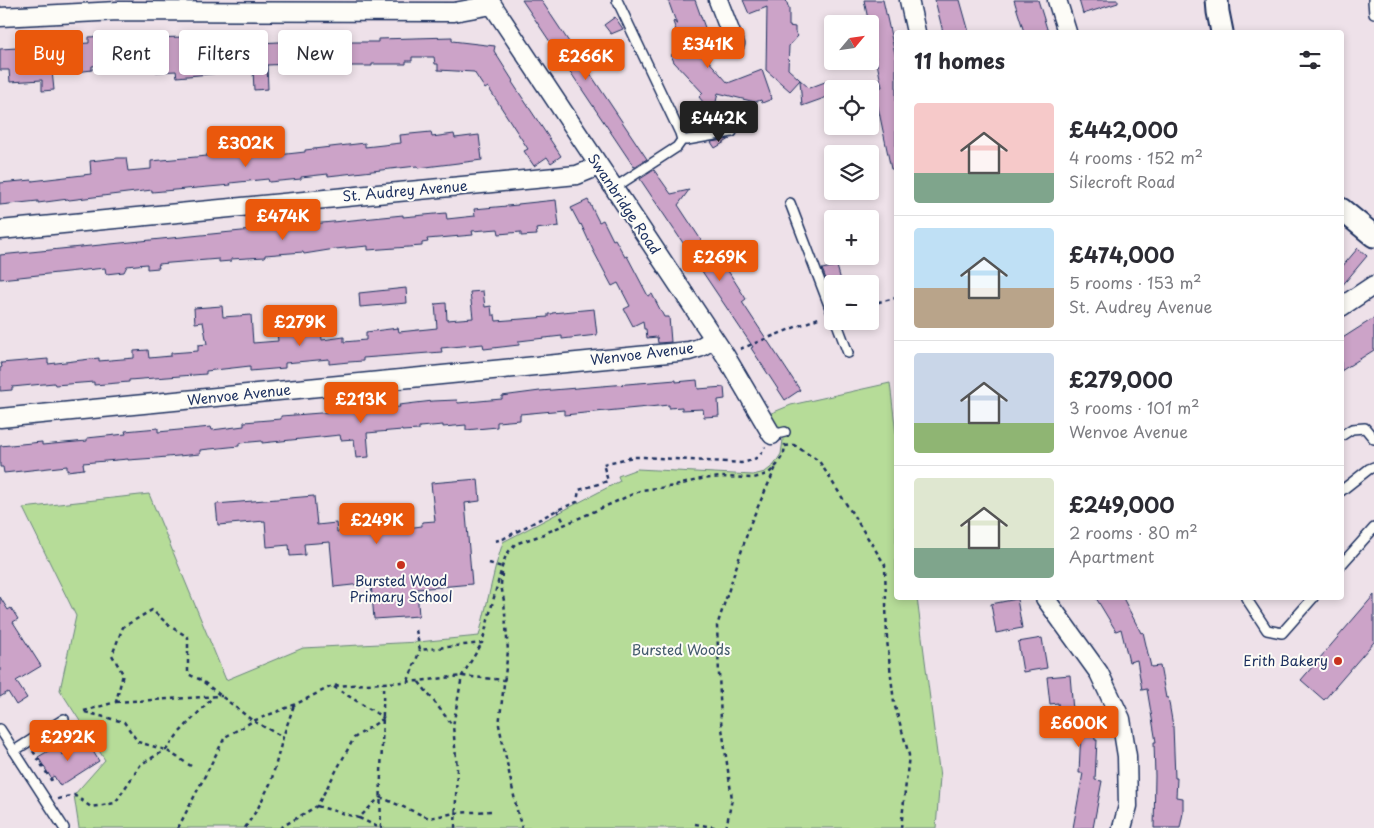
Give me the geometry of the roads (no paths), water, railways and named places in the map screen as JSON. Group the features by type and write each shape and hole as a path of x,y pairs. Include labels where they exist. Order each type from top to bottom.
{"street":[{"path":"718,0 734,44"},
{"path":"909,0 916,30"},
{"path":"1058,0 1066,30"},
{"path":"1217,0 1222,30"},
{"path":"0,17 118,11 454,12 490,2"},
{"name":"Swanbridge Road","path":"490,2 778,437"},
{"name":"St. Audrey Avenue","path":"0,230 576,175 599,166"},
{"path":"1344,212 1374,236"},
{"path":"1344,306 1374,285"},
{"name":"Wenvoe Avenue","path":"0,418 689,352 714,339"},
{"path":"1046,600 1099,674 1121,718 1128,756 1128,806 1122,828"}],"lane":[{"path":"617,0 682,140"},
{"path":"1373,0 1374,14"},
{"path":"682,140 732,132"},
{"path":"614,188 677,147 682,140"},
{"path":"790,203 824,292"},
{"path":"839,330 848,354"},
{"path":"1344,434 1352,430 1365,428 1374,440"},
{"path":"1344,489 1368,469 1374,467"},
{"path":"1344,562 1374,528"},
{"path":"1247,600 1267,630 1282,633 1311,600"},
{"path":"14,751 64,719"},
{"path":"0,729 64,828"}],"place":[{"name":"Bursted Wood Primary School","path":"401,565"},
{"name":"Erith Bakery","path":"1338,661"}],"park label":[{"name":"Bursted Woods","path":"681,650"}]}
